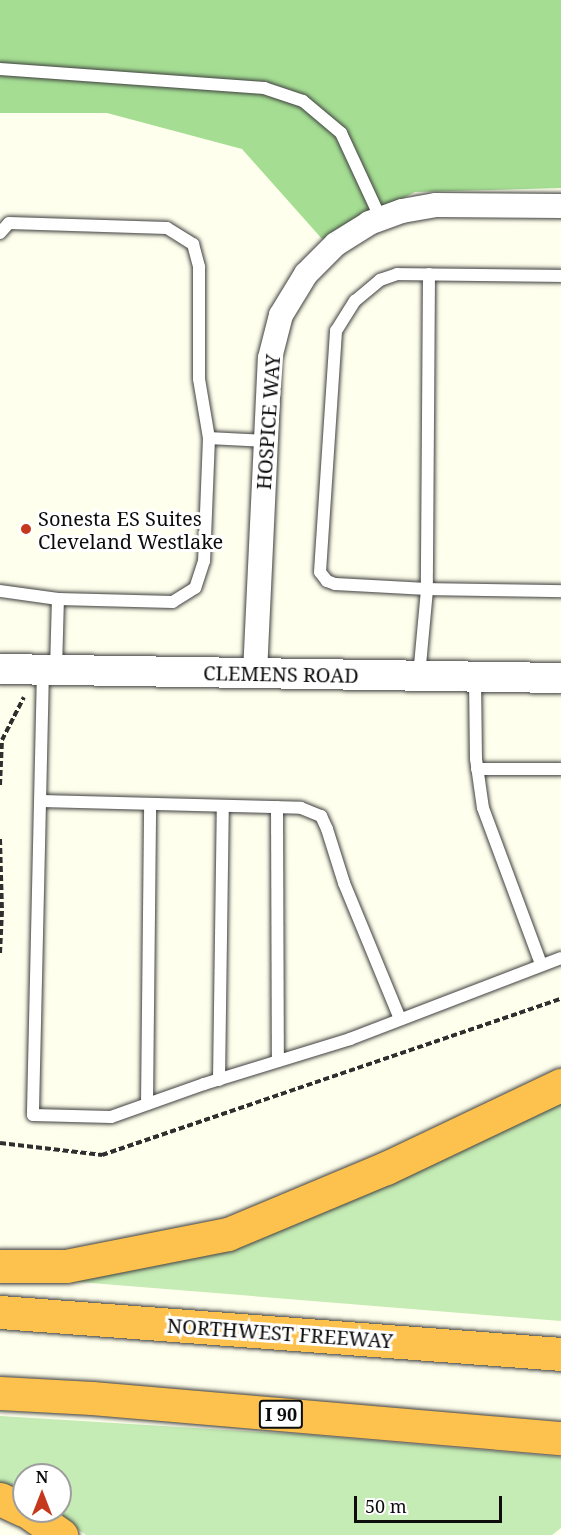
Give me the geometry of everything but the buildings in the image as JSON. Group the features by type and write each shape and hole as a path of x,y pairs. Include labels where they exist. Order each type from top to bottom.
{"highway":[{"path":"0,1266 66,1266 228,1234 386,1168 561,1085"},
{"name":"NORTHWEST FREEWAY","path":"0,1312 561,1354"},
{"name":"I 90","path":"0,1393 92,1398 561,1438"},
{"path":"44,1523 61,1535"}],"street":[{"name":"HOSPICE WAY","path":"255,673 270,358 280,315 306,274 336,244 369,223 402,211 436,205 561,206"},
{"name":"CLEMENS ROAD","path":"0,669 561,678"}],"lane":[{"path":"0,69 264,88 303,101 341,133 381,219"},
{"path":"0,232 9,223 167,228 193,244 199,267 199,379 209,438 204,561 195,588 173,602 58,599 0,591"},
{"path":"561,276 397,274 380,279 355,301 336,331 320,572 327,580 335,584 427,589 561,591"},
{"path":"418,676 427,589 429,274"},
{"path":"209,438 266,441"},
{"path":"58,599 50,670 42,801 33,1114 111,1117 350,1039 561,958"},
{"path":"475,676 477,769 483,808 541,964"},
{"path":"477,769 561,769"},
{"path":"42,801 301,808 321,816 344,883 400,1019"},
{"path":"147,1104 150,804"},
{"path":"219,1080 224,806"},
{"path":"277,807 278,1061"}],"path":[{"path":"0,785 2,740 24,697"},
{"path":"0,839 2,911 0,953"},
{"path":"0,1143 102,1155 561,999"}],"green space":[{"path":"0,0 561,0 561,188 415,192 323,240 242,149 107,113 0,113"},
{"path":"561,1094 561,1321 66,1281"},
{"path":"0,1416 311,1435 561,1457 561,1528 552,1535 86,1535 68,1523 72,1523 72,1463 12,1463 12,1489 0,1483"}],"place":[{"name":"Sonesta ES Suites Cleveland Westlake","path":"26,529"}]}
